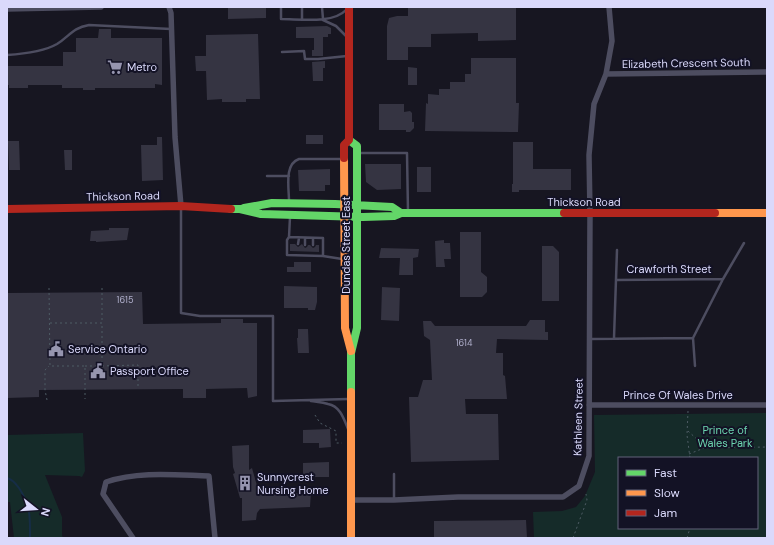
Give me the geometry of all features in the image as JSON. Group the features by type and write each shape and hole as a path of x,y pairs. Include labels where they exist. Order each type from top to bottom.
{"main road":[{"name":"Dundas Street East","path":"348,7 349,140 344,145 344,259 345,328 351,353"},
{"name":"Dundas Street East","path":"349,140 356,146 357,328 351,353 352,538"},
{"name":"Thickson Road","path":"240,209 272,203 289,203 392,207 404,213"},
{"name":"Thickson Road","path":"7,209 181,206 240,209 261,214 356,217 394,216 404,213 767,213"}],"street":[{"path":"7,9 101,7"},
{"path":"169,7 171,13 174,137 181,206"},
{"path":"590,213 589,155 594,104 606,74 612,41 609,7"},
{"name":"Elizabeth Crescent South","path":"606,74 767,72"},
{"name":"Kathleen Street","path":"352,500 458,497 562,497 580,486 589,456 590,213"},
{"name":"Prince Of Wales Drive","path":"589,405 767,405"},
{"path":"133,538 103,494 106,482 120,477 153,474 209,476 215,538"}],"lane":[{"path":"281,7 281,19 323,19 340,15 348,7"},
{"path":"302,7 302,19"},
{"path":"322,7 323,19"},
{"path":"323,19 336,26 345,36 349,44"},
{"path":"7,54 28,53 56,45 79,27 89,25 171,29"},
{"path":"282,52 304,51 305,59 349,56"},
{"path":"356,153 408,152 404,213"},
{"path":"289,203 290,166 294,161 299,159 344,159"},
{"path":"267,176 289,176"},
{"path":"181,206 181,313 200,316 273,316 273,401 351,399"},
{"path":"290,215 290,237 287,240 287,255 313,253 344,259"},
{"path":"290,237 323,238 323,256"},
{"path":"298,238 298,244"},
{"path":"305,238 305,245"},
{"path":"313,238 313,245"},
{"name":"Crawforth Street","path":"693,338 723,279 744,243"},
{"name":"Crawforth Street","path":"614,338 616,250"},
{"name":"Crawforth Street","path":"616,280 723,279"},
{"path":"589,339 693,338 695,366"},
{"path":"309,400 336,407 345,422 352,441"},
{"path":"394,474 394,500"}],"path":[{"path":"102,287 102,366"},
{"path":"49,288 50,366"},
{"path":"50,323 102,323"},
{"path":"47,400 45,390 45,370 50,366 138,365 138,389"},
{"path":"84,399 85,366"},
{"path":"688,411 687,430 690,457"},
{"path":"315,415 320,423 336,431 336,443 342,443"},
{"path":"687,430 700,442 718,447"},
{"path":"689,454 704,448 767,447"},
{"path":"574,538 587,500 586,494"}],"green space":[{"name":"Prince of Wales Park","path":"767,413 767,538 534,538 533,512 562,511 576,507 585,496 595,472 594,415"},
{"path":"83,433 85,471 82,477 45,475 62,517 62,536 64,538 14,538 10,502 7,502 7,435"}],"building":[{"path":"266,7 266,18 228,19 228,8"},
{"path":"408,7 516,7 516,40 478,41 478,33 431,34 431,47 408,47 408,60 387,60 387,26 389,18 408,16"},
{"path":"327,26 331,28 331,34 328,34 328,37 323,37 323,56 312,56 312,50 314,50 314,38 296,38 296,27"},
{"path":"99,29 111,29 111,38 162,38 162,85 155,84 155,88 95,88 95,90 83,90 83,88 62,88 62,85 28,85 28,88 9,88 9,85 7,85 7,66 63,66 63,52 76,52 76,38 98,38"},
{"path":"258,34 260,99 246,99 246,102 222,102 222,99 207,100 206,71 196,71 195,56 206,56 206,35"},
{"path":"471,58 516,58 516,103 519,103 518,132 425,131 426,103 428,104 428,94 439,95 439,89 450,89 450,82 465,82 465,74 471,74"},
{"path":"325,61 325,68 323,68 323,81 313,81 312,62"},
{"path":"408,67 417,68 417,85 408,85"},
{"path":"379,104 404,104 404,112 410,111 412,113 414,128 410,132 406,132 406,130 379,130"},
{"path":"306,135 323,135 323,144 306,144"},
{"path":"157,137 162,137 163,180 142,181 141,145 157,145"},
{"path":"8,141 19,141 20,170 9,170"},
{"path":"513,142 533,142 533,169 571,169 571,190 519,190 519,192 512,192"},
{"path":"64,150 72,150 72,170 65,170"},
{"path":"365,164 401,164 401,189 377,190 366,182"},
{"path":"417,167 431,167 431,192 417,192"},
{"path":"330,169 330,185 325,185 325,191 299,191 298,170"},
{"path":"109,228 129,228 127,240 90,241 91,231 109,230"},
{"path":"460,232 481,232 481,272 487,277 487,292 482,297 460,297"},
{"path":"444,240 444,243 450,243 451,259 444,259 445,267 436,267 435,241"},
{"path":"290,244 295,244 298,247 302,244 305,248 308,245 313,248 316,245 319,245 319,252 290,251"},
{"path":"542,246 553,246 559,252 559,301 542,301"},
{"path":"381,248 419,249 418,257 413,258 413,275 399,275 400,258 379,258"},
{"path":"294,262 311,262 311,272 287,272 287,267 294,267"},
{"path":"284,286 317,287 317,302 315,310 308,310 308,308 284,308"},
{"path":"382,287 400,288 399,321 381,320"},
{"path":"142,292 143,324 221,323 221,319 243,319 243,323 257,323 257,396 248,398 247,388 206,389 206,398 183,398 183,389 39,390 39,397 7,398 7,293"},
{"path":"530,320 545,320 545,332 548,332 548,340 497,339 496,353 503,353 503,375 505,376 507,399 465,399 466,414 498,414 499,460 411,462 409,397 418,397 423,380 432,380 430,340 424,336 423,321 431,321 435,326 526,326"},
{"path":"298,329 308,329 309,353 298,353"},
{"path":"330,429 331,447 319,448 319,443 303,443 303,430"},
{"name":"Sunnycrest Nursing Home","path":"249,445 249,470 252,468 259,493 311,492 310,507 260,509 257,513 256,520 242,521 242,498 240,498 233,474 235,473 233,467 232,446"},
{"path":"329,462 329,477 303,477 303,463"},
{"path":"526,520 527,538 434,538 434,521"}],"waterway":[{"path":"7,478 19,488 28,506 30,518 30,538"}],"traffic: fast":[{"path":"349,140 357,146 357,328 351,353 351,392"},
{"path":"244,208 272,203 335,204 392,207 401,213"},
{"path":"231,209 240,209 261,214 363,217 394,216 401,213 564,213"}],"traffic: slow":[{"path":"344,158 345,328 351,351"},
{"path":"715,213 767,213"},
{"path":"351,392 351,538"}],"traffic: jam":[{"path":"344,158 344,145 349,140 349,7"},
{"path":"7,209 181,206 231,209"},
{"path":"564,213 715,213"}],"place":[{"name":"Metro","path":"115,67"},
{"name":"Service Ontario","path":"56,349"},
{"name":"Passport Office","path":"98,371"},
{"name":"Sunnycrest Nursing Home","path":"245,483"}]}
